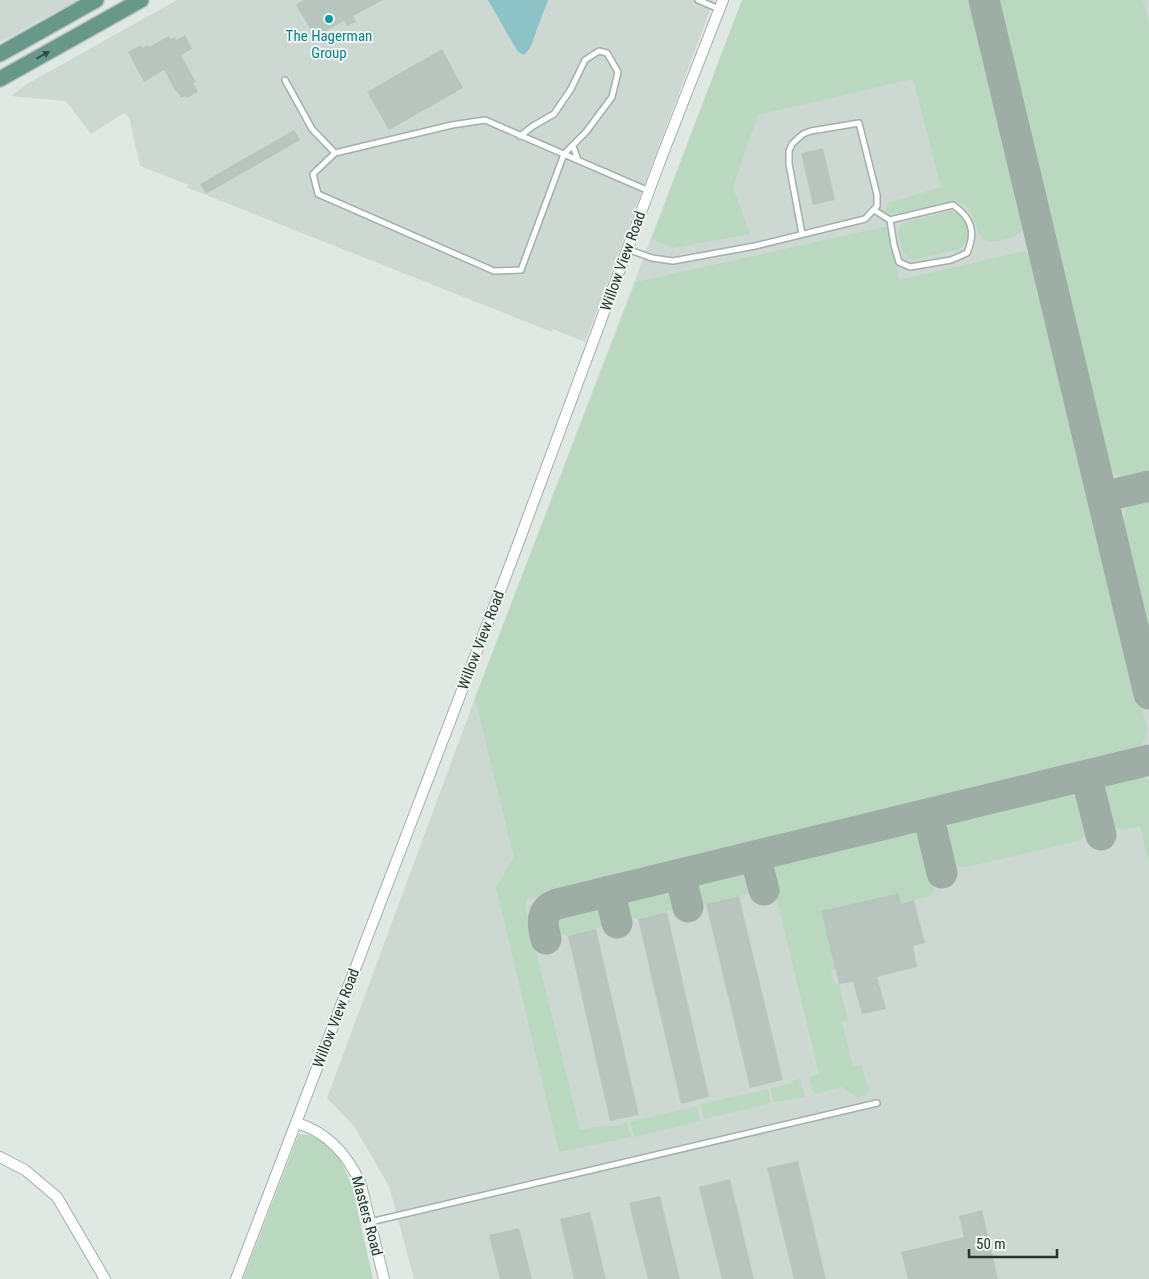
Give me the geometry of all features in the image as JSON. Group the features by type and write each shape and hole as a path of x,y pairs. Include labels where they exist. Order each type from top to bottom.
{"main road":[{"path":"0,54 96,0"},
{"path":"0,78 141,0"}],"street":[{"name":"Willow View Road","path":"236,1279 512,560 649,191 721,4"},
{"name":"Masters Road","path":"297,1122 322,1134 336,1145 348,1160 361,1185 384,1279"},
{"path":"0,1157 25,1170 57,1197 105,1279"}],"lane":[{"path":"698,0 721,4"},
{"path":"520,136 554,114 571,89 585,60 598,51 607,53 618,72 612,97 586,132 564,154 521,270 494,271 318,194 313,174 335,153 452,125 484,120 520,136 564,154 649,191"},
{"path":"285,80 312,129 335,153"},
{"path":"627,250 652,258 673,261 755,246 865,219 877,206 877,195 859,123 812,131 792,144 789,151 789,164 802,234"},
{"path":"573,146 578,160"},
{"path":"874,210 890,220 953,205 963,212 967,219 972,240 967,253 951,260 910,267 899,262 890,220"},
{"path":"370,1222 877,1103"}],"shaded area":[{"path":"0,0 78,0 0,42"},
{"path":"177,0 714,0 585,342 553,329 552,332 186,187 189,185 140,166 129,117 124,113 91,134 66,101 11,96 27,84"},
{"path":"742,0 1149,0 1149,1279 414,1279 389,1186 354,1126 327,1098 475,698"}],"green space":[{"path":"742,0 973,0 1026,220 1022,231 998,241 987,241 981,236 970,212 963,205 951,202 895,214 885,213 888,203 941,187 913,79 758,115 733,187 750,234 672,248 652,239"},
{"path":"995,0 1143,0 1149,24 1149,475 1123,478 1113,472 1104,459"},
{"path":"952,211 958,213 965,222 968,234 964,245 959,249 916,259 911,259 904,254 899,235 902,223"},
{"path":"888,226 899,280 1025,251 1035,260 1147,729 1145,737 1140,747 1131,754 526,900 526,911 580,1130 627,1123 631,1137 559,1152 496,887 514,857 475,698 636,282"},
{"path":"1149,497 1149,645 1122,528 1127,508 1137,500"},
{"path":"1138,776 1149,780 1149,864 1140,826 1124,830 1113,827 1105,810 1103,797 1103,791 1110,782"},
{"path":"1069,792 1075,793 1081,799 1089,825 1088,832 1081,840 967,867 955,864 949,855 946,836 952,820"},
{"path":"910,830 920,834 924,842 934,885 934,890 930,896 901,904 899,893 821,911 836,968 831,970 834,985 839,984 848,1020 842,1022 853,1067 861,1065 869,1090 866,1096 858,1098 842,1087 814,1094 809,1077 819,1074 771,875 772,869 778,862"},
{"path":"740,871 748,873 751,886 748,894 706,904 700,901 696,895 696,885 698,882"},
{"path":"664,889 673,893 675,909 638,919 627,917 624,904 628,898"},
{"path":"594,906 603,909 606,923 602,926 574,935 561,935 557,933 554,923 560,914"},
{"path":"800,1079 805,1097 774,1102 770,1089 793,1083 792,1081"},
{"path":"768,1089 771,1103 704,1119 702,1104"},
{"path":"694,1107 698,1108 700,1121 634,1137 631,1122 633,1121"},
{"path":"299,1134 309,1135 322,1141 340,1159 352,1186 373,1279 243,1279"}],"water":[{"path":"488,0 548,0 530,48 524,55 518,52"}],"building":[{"name":"The Hagerman Group","path":"304,0 383,0 353,16 356,22 347,26 344,21 315,37 296,5"},
{"path":"185,35 192,49 181,55 196,82 193,83 198,92 187,98 185,96 181,98 164,70 144,82 128,52 141,45 142,48 148,45 149,47 169,36 171,39 175,37 176,40"},
{"path":"442,49 463,88 389,130 367,92"},
{"path":"294,130 300,140 206,194 200,184"},
{"path":"823,148 835,200 813,205 801,153"},
{"path":"899,893 901,904 914,900 925,943 913,946 917,967 877,977 886,1009 862,1014 853,982 839,984 821,911"},
{"path":"739,896 783,1080 750,1088 706,904"},
{"path":"667,912 709,1097 681,1104 638,919"},
{"path":"596,929 639,1115 610,1121 568,936"},
{"path":"798,1161 826,1279 794,1279 767,1168"},
{"path":"730,1179 754,1279 722,1279 699,1187"},
{"path":"660,1196 680,1279 648,1279 629,1203"},
{"path":"982,1210 998,1279 908,1279 901,1252 964,1237 959,1216"},
{"path":"590,1212 606,1279 574,1279 560,1219"},
{"path":"519,1228 532,1279 500,1279 489,1235"}],"taxiway":[{"path":"984,0 1149,694"},
{"path":"1102,497 1149,486"},
{"path":"546,939 543,923 545,914 551,907 557,904 1149,760"},
{"path":"1086,775 1101,835"},
{"path":"928,814 942,873"},
{"path":"755,856 764,890"},
{"path":"680,874 688,907"},
{"path":"609,891 617,923"}],"place":[{"name":"The Hagerman Group","path":"329,19"}]}
